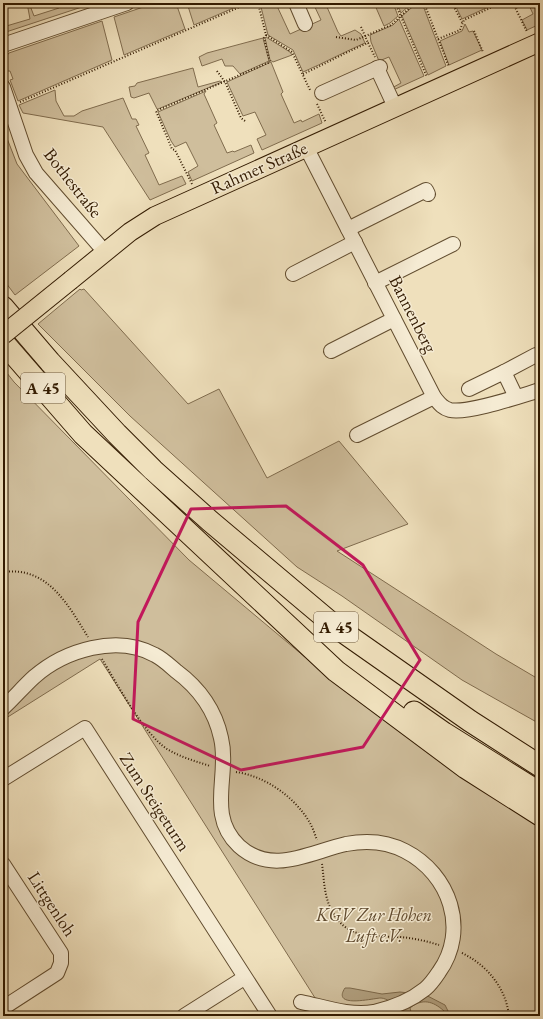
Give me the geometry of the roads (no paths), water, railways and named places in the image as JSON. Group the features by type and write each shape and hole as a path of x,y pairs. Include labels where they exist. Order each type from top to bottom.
{"highway":[{"name":"A 45","path":"3,307 50,362 117,434 153,470 205,516 336,627 470,721 540,766"},
{"name":"A 45","path":"3,342 84,434 297,633 444,733 540,793"},
{"path":"297,633 336,671 441,750 466,768 540,815"},
{"path":"470,721 522,740 540,751"}],"main road":[{"name":"Rahmer Straße","path":"3,335 130,232 155,216 395,107 533,37"}],"street":[{"path":"3,45 127,3"},
{"path":"296,3 305,24"},
{"path":"316,96 377,63 395,107"},
{"name":"Bothestraße","path":"3,87 26,155 36,173 105,252"},
{"name":"Bannenberg","path":"306,147 434,397 442,407 460,411 474,409 540,390"},
{"path":"348,229 426,190 428,194"},
{"path":"293,274 355,242"},
{"path":"375,283 454,244"},
{"path":"331,351 394,319"},
{"path":"469,389 536,355"},
{"path":"504,372 516,397"},
{"path":"356,435 434,397"},
{"path":"3,708 35,677 50,665 76,652 94,647 115,646 135,648 155,655 186,678 197,689 206,701 218,727 222,744 223,770 220,795 223,819 229,834 239,845 252,855 267,860 283,861 321,852 346,844 383,842 394,845 417,857 435,874 447,894 451,908 453,929 451,948 445,964 426,988 417,995 389,1008 371,1012 343,1012 301,1002"},
{"name":"Zum Steigeturm","path":"3,779 85,728 244,978 270,1016"},
{"name":"Littgenloh","path":"3,864 61,953 61,964 57,973 7,1010"},
{"path":"184,1016 244,978"}],"park label":[{"name":"KGV Zur Hohen Luft e.V.","path":"374,925"}]}
